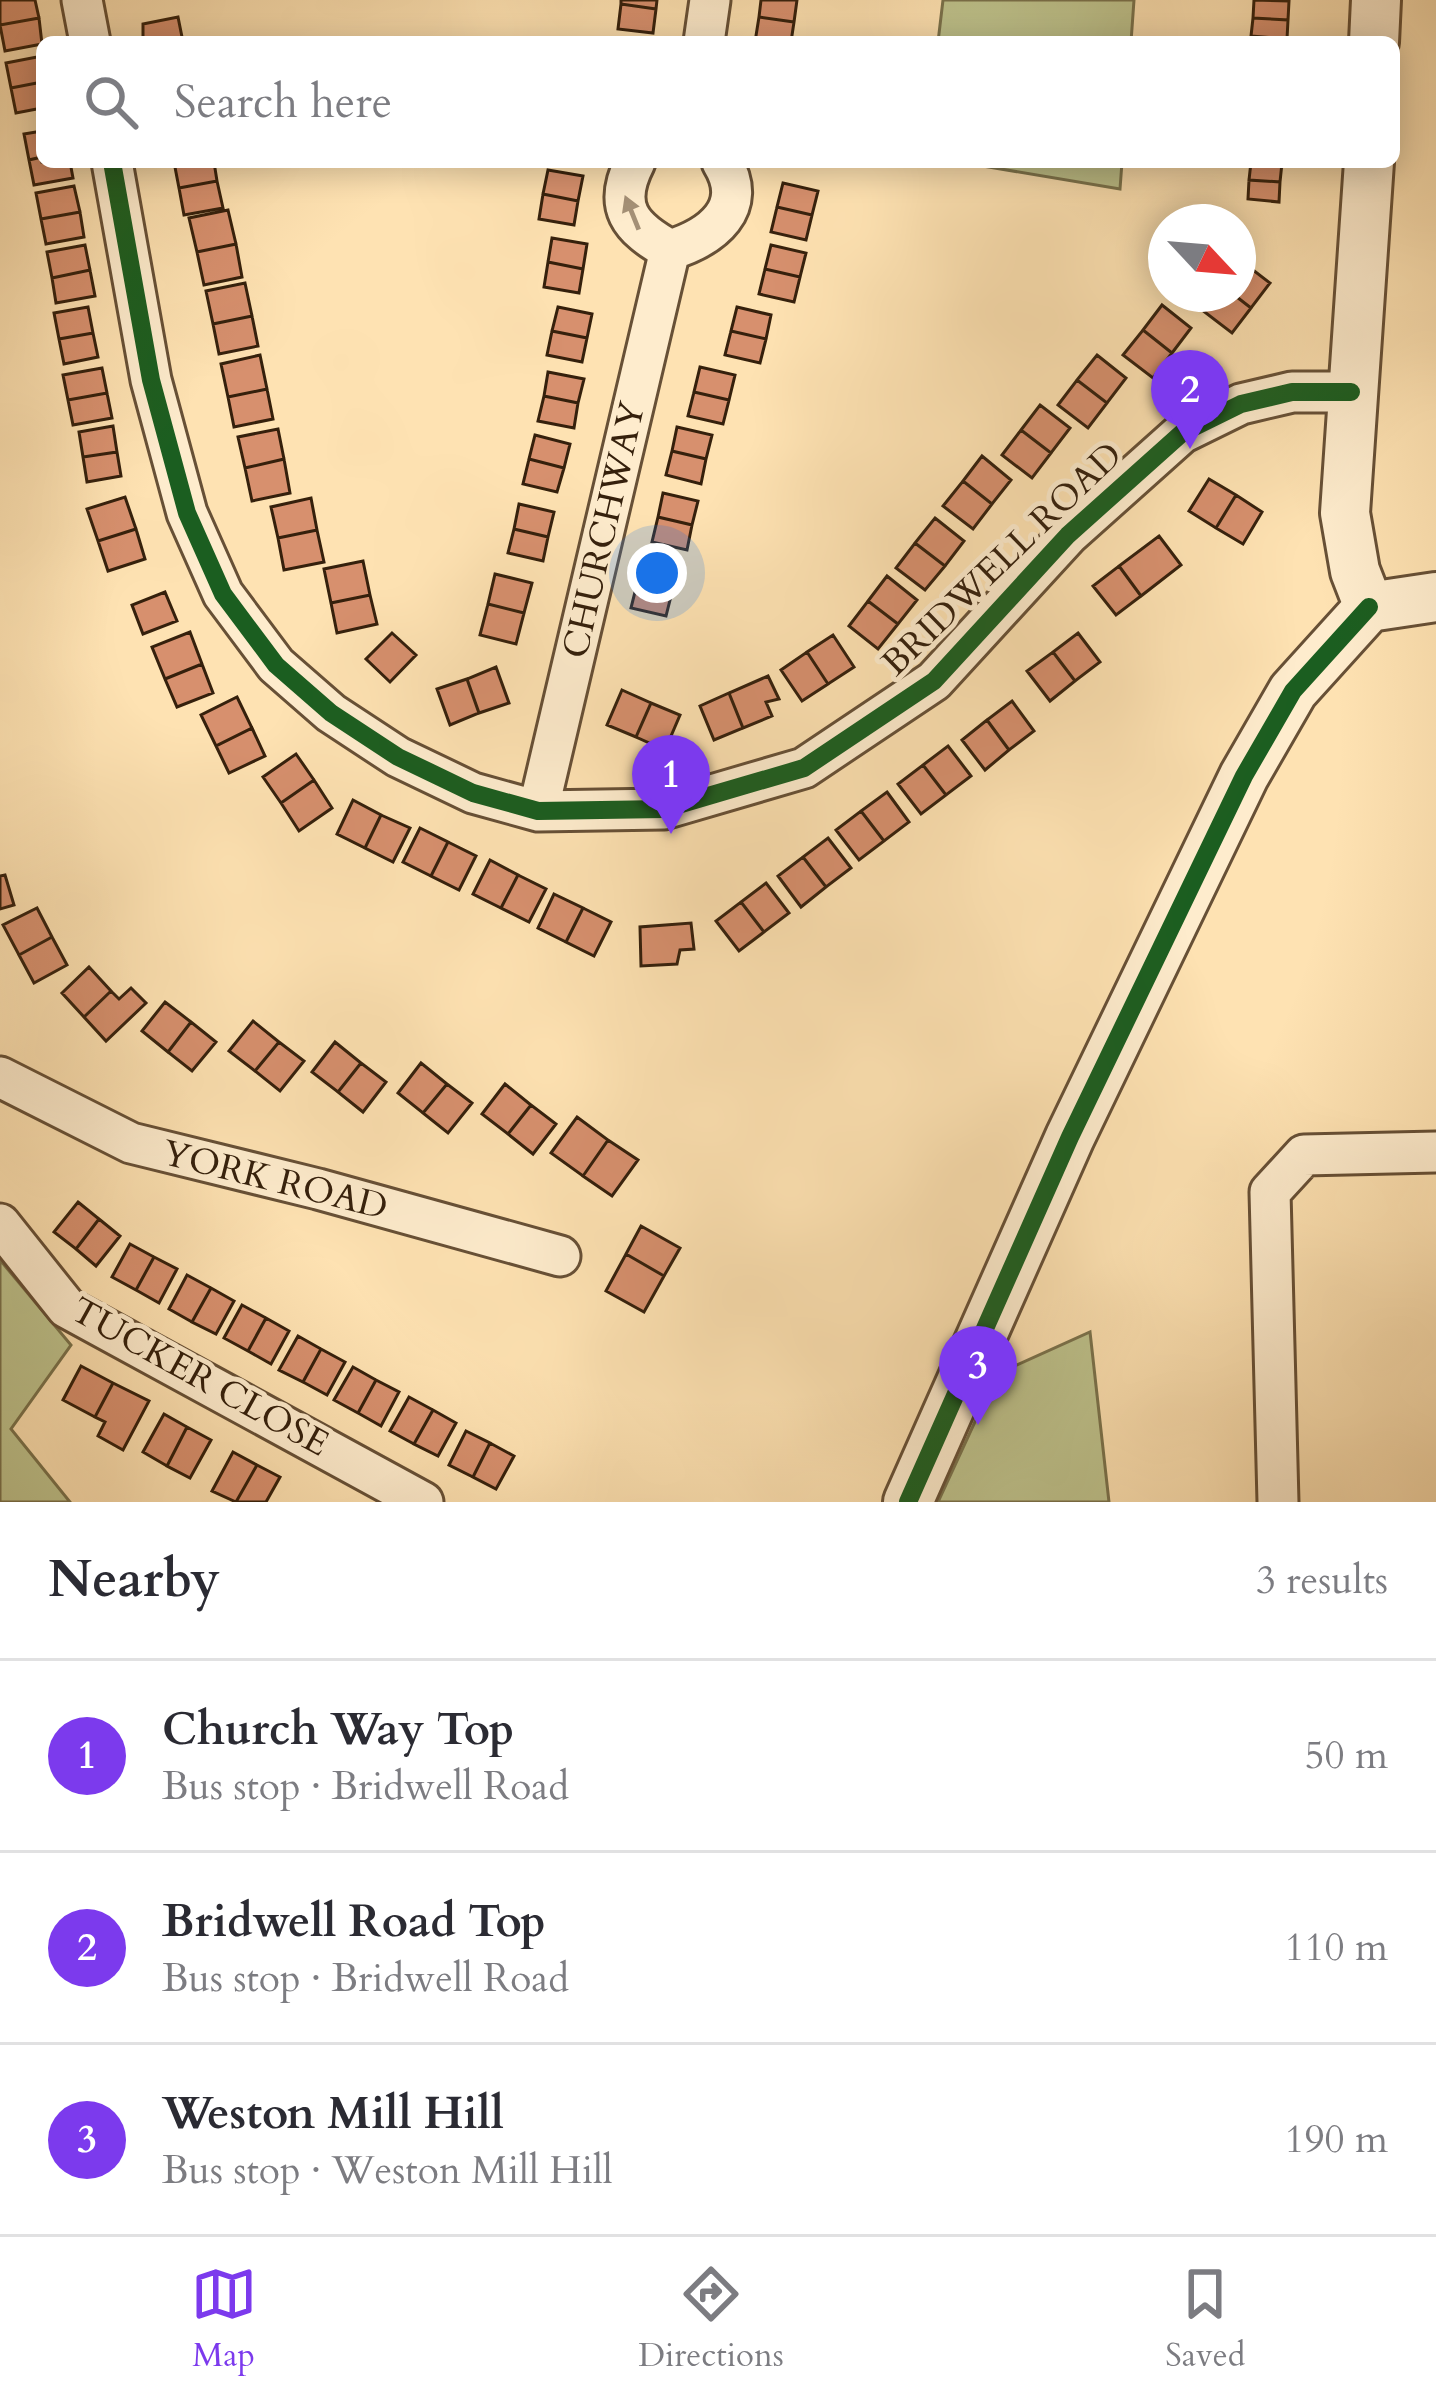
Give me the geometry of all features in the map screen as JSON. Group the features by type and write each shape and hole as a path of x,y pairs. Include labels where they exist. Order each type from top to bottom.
{"street":[{"path":"82,0 89,36"},
{"path":"705,36 710,0"},
{"path":"1374,36 1376,0"},
{"name":"BRIDWELL ROAD","path":"113,168 151,380 187,513 223,594 276,664 331,713 398,758 473,793 538,812 664,809 804,768 934,681 1068,535 1182,433 1240,404 1292,392 1352,392"},
{"path":"632,168 623,184 627,212 641,233 670,250 716,230 730,207 731,178 725,168"},
{"path":"1369,168 1345,513 1355,571 1369,607"},
{"name":"CHURCHWAY","path":"538,812 670,250"},
{"path":"908,1502 1070,1138 1244,776 1293,691 1369,607 1436,597"},
{"name":"YORK ROAD","path":"0,1077 131,1143 560,1256"},
{"path":"1278,1502 1270,1192 1304,1155 1436,1152"},
{"name":"TUCKER CLOSE","path":"0,1224 67,1308 423,1502"}],"green space":[{"path":"943,0 1134,0 1131,36 939,36"},
{"path":"995,168 1122,168 1120,189"},
{"path":"0,1260 71,1345 11,1429 70,1502 0,1502"},
{"path":"1090,1332 1109,1502 938,1502 997,1374"}],"building":[{"path":"0,0 35,0 39,18 0,25"},
{"path":"621,0 657,0 656,9 621,4"},
{"path":"761,0 797,0 794,22 759,17"},
{"path":"1254,0 1289,1 1288,20 1253,18"},
{"path":"621,4 656,9 653,33 618,29"},
{"path":"178,17 182,36 143,36 143,24"},
{"path":"759,17 794,22 792,36 756,36"},
{"path":"39,18 41,36 36,36 36,45 5,51 0,25"},
{"path":"1253,18 1288,20 1287,36 1251,36"},
{"path":"36,57 36,83 11,88 6,63"},
{"path":"36,83 36,109 16,113 11,88"},
{"path":"36,132 36,158 29,160 24,134"},
{"path":"36,158 36,168 71,168 73,178 34,185 29,160"},
{"path":"175,168 215,168 217,181 179,188"},
{"path":"1250,168 1281,168 1280,182 1249,180"},
{"path":"548,170 583,176 578,201 543,194"},
{"path":"1249,180 1280,182 1279,202 1248,199"},
{"path":"217,181 223,208 184,215 179,188"},
{"path":"783,183 818,191 812,215 777,207"},
{"path":"74,186 80,212 41,219 36,193"},
{"path":"543,194 578,201 574,225 539,219"},
{"path":"777,207 812,215 806,240 771,232"},
{"path":"228,210 236,244 197,252 189,218"},
{"path":"80,212 84,237 46,244 41,219"},
{"path":"552,238 587,244 583,269 548,262"},
{"path":"236,244 242,277 204,285 197,252"},
{"path":"85,245 90,270 52,278 47,252"},
{"path":"771,245 806,253 800,277 765,269"},
{"path":"548,262 583,269 579,293 544,287"},
{"path":"765,269 800,277 794,302 759,294"},
{"path":"90,270 95,296 56,303 52,278"},
{"path":"1256,272 1270,283 1256,301"},
{"path":"245,283 252,316 213,324 206,291"},
{"path":"88,307 93,333 59,339 54,313"},
{"path":"558,307 592,314 587,338 552,331"},
{"path":"737,307 771,315 766,339 731,331"},
{"path":"1157,312 1171,312 1191,328 1172,353 1143,330"},
{"path":"1205,312 1248,312 1232,333"},
{"path":"252,316 258,346 219,354 213,324"},
{"path":"1143,330 1172,353 1153,378 1123,355"},
{"path":"552,331 587,338 582,362 547,355"},
{"path":"731,331 766,339 760,363 725,355"},
{"path":"93,333 98,357 64,364 59,339"},
{"path":"260,355 267,389 228,397 221,364"},
{"path":"1097,355 1126,378 1107,403 1077,380"},
{"path":"700,367 735,375 729,400 694,392"},
{"path":"102,368 107,393 68,400 63,375"},
{"path":"548,372 584,379 578,403 544,396"},
{"path":"1077,380 1107,403 1088,428 1058,405"},
{"path":"267,389 273,419 234,427 228,397"},
{"path":"694,392 729,400 723,424 688,416"},
{"path":"107,393 112,418 73,425 68,400"},
{"path":"544,396 578,403 574,428 538,421"},
{"path":"1040,405 1070,428 1051,453 1021,430"},
{"path":"113,426 117,452 83,457 79,432"},
{"path":"677,427 712,435 706,459 672,451"},
{"path":"278,429 284,459 245,468 238,437"},
{"path":"1021,430 1051,453 1032,478 1002,455"},
{"path":"535,435 570,444 564,468 529,459"},
{"path":"672,451 706,459 701,484 666,475"},
{"path":"117,452 121,476 87,482 83,457"},
{"path":"982,456 1011,480 992,504 963,481"},
{"path":"284,459 290,493 252,501 245,468"},
{"path":"529,459 564,468 557,492 523,484"},
{"path":"1209,479 1236,495 1216,528 1189,511"},
{"path":"963,481 992,504 973,529 943,506"},
{"path":"663,493 698,501 692,525 658,517"},
{"path":"1236,495 1262,512 1243,544 1216,528"},
{"path":"125,497 136,529 98,541 87,509"},
{"path":"311,498 317,530 278,538 271,507"},
{"path":"519,504 554,512 548,537 514,529"},
{"path":"658,517 692,525 687,550 652,542"},
{"path":"935,518 964,541 945,566 915,543"},
{"path":"136,529 145,559 108,571 98,541"},
{"path":"514,529 548,537 543,561 508,553"},
{"path":"317,530 324,562 284,570 278,538"},
{"path":"1159,536 1181,565 1141,596 1119,566"},
{"path":"915,543 945,566 925,590 896,568"},
{"path":"642,559 677,568 672,592 637,584"},
{"path":"363,561 370,595 331,603 324,569"},
{"path":"1119,566 1141,596 1116,615 1093,586"},
{"path":"495,574 532,583 524,613 488,604"},
{"path":"887,576 917,600 898,624 868,601"},
{"path":"637,584 672,592 666,616 631,608"},
{"path":"165,592 177,621 143,634 132,605"},
{"path":"370,595 377,624 337,633 331,603"},
{"path":"868,601 898,624 878,649 849,626"},
{"path":"488,604 524,613 516,644 480,635"},
{"path":"190,632 202,664 165,679 152,647"},
{"path":"392,633 416,655 390,682 366,659"},
{"path":"1078,633 1100,662 1075,681 1053,652"},
{"path":"833,635 854,667 828,684 807,652"},
{"path":"807,652 828,684 802,701 781,670"},
{"path":"1053,652 1075,681 1050,701 1027,671"},
{"path":"202,664 213,693 177,707 165,679"},
{"path":"496,667 509,703 479,713 467,679"},
{"path":"768,676 779,699 766,702 772,716 743,728 729,693"},
{"path":"467,679 479,713 450,725 437,689"},
{"path":"622,690 651,703 636,737 607,725"},
{"path":"729,693 743,728 714,740 700,706"},
{"path":"237,697 252,728 216,746 201,715"},
{"path":"1012,701 1034,731 1009,750 987,720"},
{"path":"651,703 680,715 665,750 636,737"},
{"path":"987,720 1009,750 985,770 962,740"},
{"path":"252,728 265,756 229,773 216,746"},
{"path":"948,746 971,776 946,795 923,765"},
{"path":"296,754 314,780 281,803 263,777"},
{"path":"923,765 946,795 921,814 898,784"},
{"path":"314,780 332,808 299,831 281,803"},
{"path":"887,792 909,822 884,841 861,811"},
{"path":"353,800 381,815 365,848 337,834"},
{"path":"861,811 884,841 859,860 836,830"},
{"path":"381,815 410,828 393,862 365,848"},
{"path":"420,828 448,842 431,876 403,862"},
{"path":"828,838 851,868 826,887 803,857"},
{"path":"448,842 476,856 459,890 431,876"},
{"path":"803,857 826,887 801,907 778,876"},
{"path":"490,860 518,875 501,908 473,894"},
{"path":"5,875 14,905 0,909 0,876"},
{"path":"518,875 546,889 529,922 501,908"},
{"path":"766,883 789,913 764,932 741,902"},
{"path":"554,894 583,908 566,942 538,928"},
{"path":"741,902 764,932 739,951 716,921"},
{"path":"37,908 52,937 19,955 3,925"},
{"path":"583,908 611,922 594,956 566,942"},
{"path":"691,923 694,949 680,950 677,964 641,966 640,927"},
{"path":"52,937 67,965 34,983 19,955"},
{"path":"89,967 111,991 84,1017 62,993"},
{"path":"131,988 146,1003 106,1041 84,1017 111,991 119,999"},
{"path":"165,1002 191,1022 168,1052 142,1031"},
{"path":"253,1021 279,1042 255,1071 229,1051"},
{"path":"191,1022 216,1042 192,1071 168,1052"},
{"path":"279,1042 304,1061 280,1091 255,1071"},
{"path":"335,1042 361,1063 338,1092 312,1072"},
{"path":"361,1063 386,1082 363,1112 338,1092"},
{"path":"421,1063 447,1084 423,1113 398,1093"},
{"path":"447,1084 472,1103 448,1133 423,1113"},
{"path":"505,1084 531,1105 508,1134 482,1114"},
{"path":"531,1105 556,1124 533,1154 508,1134"},
{"path":"577,1117 608,1140 583,1176 551,1153"},
{"path":"608,1140 638,1160 612,1196 583,1176"},
{"path":"78,1202 99,1219 76,1249 54,1232"},
{"path":"99,1219 120,1236 96,1266 76,1249"},
{"path":"641,1226 680,1248 664,1276 626,1254"},
{"path":"130,1244 154,1257 136,1290 112,1277"},
{"path":"626,1254 664,1276 644,1312 606,1291"},
{"path":"154,1257 177,1269 159,1303 136,1290"},
{"path":"187,1275 211,1288 192,1322 169,1309"},
{"path":"211,1288 234,1301 216,1334 192,1322"},
{"path":"242,1305 266,1318 248,1351 224,1338"},
{"path":"266,1318 289,1331 271,1364 248,1351"},
{"path":"298,1336 321,1349 303,1382 279,1370"},
{"path":"321,1349 345,1362 327,1395 303,1382"},
{"path":"81,1366 113,1383 95,1417 63,1400"},
{"path":"353,1367 376,1380 358,1413 334,1400"},
{"path":"376,1380 399,1392 381,1426 358,1413"},
{"path":"113,1383 149,1401 123,1450 98,1436 105,1422 95,1417"},
{"path":"409,1397 433,1410 414,1444 390,1431"},
{"path":"433,1410 456,1423 438,1456 414,1444"},
{"path":"164,1414 187,1427 167,1466 143,1452"},
{"path":"187,1427 211,1440 190,1478 167,1466"},
{"path":"466,1431 490,1443 473,1477 449,1465"},
{"path":"490,1443 514,1456 496,1489 473,1477"},
{"path":"233,1452 257,1465 236,1502 212,1491"},
{"path":"257,1465 280,1477 266,1502 236,1502"}],"cycle path":[{"path":"113,168 151,380 187,513 223,594 276,665 331,713 398,757 473,793 538,811 664,809 804,768 934,681 1068,535 1182,433 1241,404 1292,392 1351,392"},
{"path":"908,1502 1070,1137 1244,776 1293,691 1369,607"}],"place":[{"name":"Bridwell Road Top","path":"1190,449"},
{"name":"Church Way Top","path":"671,834"},
{"name":"Weston Mill Hill","path":"978,1425"}]}
